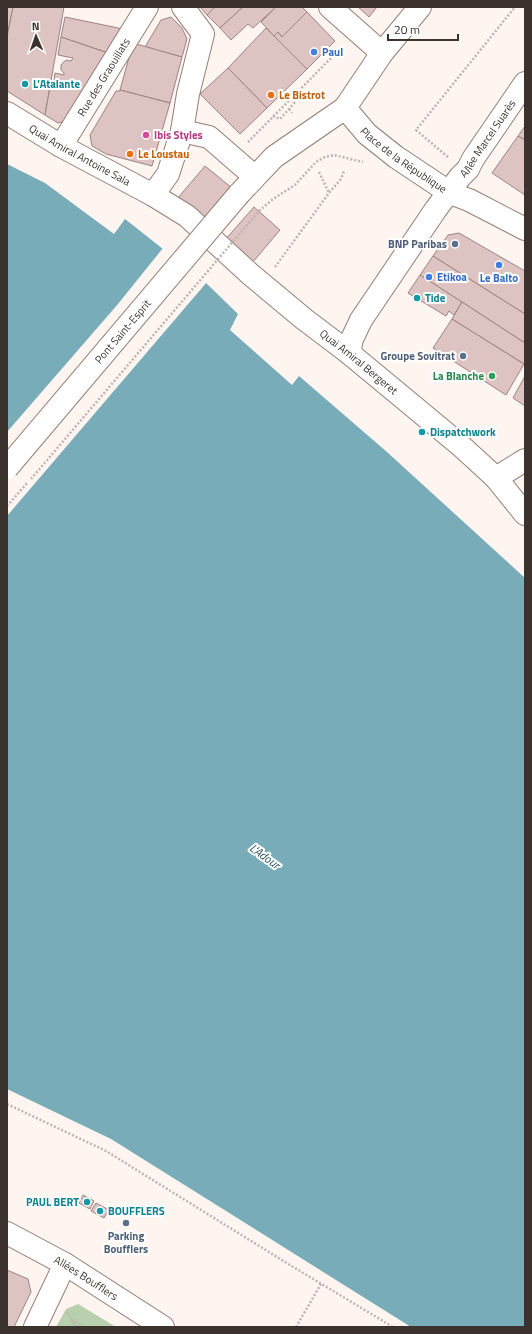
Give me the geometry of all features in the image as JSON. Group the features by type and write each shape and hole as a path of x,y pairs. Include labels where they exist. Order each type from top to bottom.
{"street":[{"name":"Rue des Graouillats","path":"68,150 146,7"},
{"path":"153,195 168,174 182,131 188,94 203,34 183,7"},
{"path":"330,7 382,53"},
{"path":"345,108 382,53 420,7"},
{"name":"Allée Marcel Suarès","path":"450,192 460,177 468,169 473,159 525,83"},
{"name":"Place de la République","path":"345,108 367,134 390,152 450,192 436,209 361,320 352,338 349,353"},
{"name":"Pont Saint-Esprit","path":"7,468 239,194 274,157 345,108"},
{"name":"Quai Amiral Antoine Sala","path":"7,113 68,150 153,195 187,216"},
{"path":"182,131 209,137 247,170"},
{"path":"450,192 469,200 525,229"},
{"name":"Quai Amiral Bergeret","path":"187,216 304,319 349,353 460,445 496,478 525,514"},
{"path":"496,478 525,460"},
{"name":"Allées Boufflers","path":"7,1233 65,1264 163,1327"},
{"path":"35,1327 65,1264"}],"path":[{"path":"468,169 450,159 416,130 515,7"},
{"path":"244,146 357,32"},
{"path":"273,116 280,119 296,101 293,96"},
{"path":"289,109 292,113"},
{"path":"7,506 259,211 273,199 295,185 311,168"},
{"path":"263,284 329,193 341,179 344,171"},
{"path":"319,172 329,193"},
{"path":"7,1104 106,1151 393,1327"},
{"path":"296,1327 321,1284"},
{"path":"72,1320 83,1327"}],"green space":[{"path":"78,1304 116,1327 56,1327 66,1309"}],"water":[{"name":"L'Adour","path":"7,164 45,183 114,234 125,219 206,283 238,314 230,330 292,385 299,376 387,452 525,578 525,1327 411,1327 111,1139 7,1089"}],"pier":[{"path":"163,248 207,282 7,516 7,432 118,304"}],"building":[{"path":"7,7 13,7 7,37"},
{"path":"13,7 64,7 45,115 7,91 7,37"},
{"path":"200,7 215,7 207,15"},
{"path":"215,7 243,7 220,28 207,15"},
{"path":"243,7 276,7 253,28 248,24 231,40 220,28"},
{"path":"276,7 302,7 307,12 282,37 278,32 274,36 261,22"},
{"path":"358,7 377,7 369,17"},
{"path":"307,12 335,41 307,69 274,36 278,32 282,37"},
{"path":"65,17 123,29 108,53 61,37"},
{"path":"171,17 182,28 187,39 182,57 145,47 161,20"},
{"path":"266,28 307,69 267,108 228,68"},
{"path":"61,37 108,53 66,121 58,123 45,115 51,81 54,81 55,73 64,75 61,70 61,65 66,60 71,61 73,58 58,55"},
{"path":"133,43 182,57 170,103 120,90"},
{"path":"228,68 267,108 240,134 200,94"},
{"path":"120,90 170,103 152,166 106,154 92,146 90,135 116,91"},
{"path":"525,126 525,140 518,136"},
{"path":"518,136 525,140 525,195 492,173"},
{"path":"205,166 232,188 203,221 177,199"},
{"path":"254,207 280,230 252,263 225,240"},
{"path":"459,233 525,271 525,314 433,256 448,235"},
{"path":"433,256 525,314 525,343 420,275"},
{"path":"420,275 462,302 454,315 449,311 446,316 408,293"},
{"path":"462,302 525,343 524,364 452,319"},
{"path":"452,319 524,364 506,395 433,348"},
{"path":"525,376 525,406 513,398"},
{"name":"PAUL BERT","path":"83,1195 94,1201 90,1209 79,1203"},
{"name":"BOUFFLERS","path":"96,1203 109,1210 104,1218 91,1211"},
{"path":"7,1270 28,1279 31,1292 14,1327 7,1327"}],"place":[{"name":"Paul","path":"314,52"},
{"name":"L'Atalante","path":"25,84"},
{"name":"Le Bistrot","path":"271,95"},
{"name":"Ibis Styles","path":"146,135"},
{"name":"Le Loustau","path":"130,154"},
{"name":"BNP Paribas","path":"455,244"},
{"name":"Le Balto","path":"499,265"},
{"name":"Etikoa","path":"429,277"},
{"name":"Tide","path":"417,298"},
{"name":"Groupe Sovitrat","path":"463,356"},
{"name":"La Blanche","path":"492,376"},
{"name":"Dispatchwork","path":"422,432"},
{"name":"PAUL BERT","path":"87,1202"},
{"name":"BOUFFLERS","path":"100,1211"},
{"name":"Parking Boufflers","path":"126,1223"}]}
